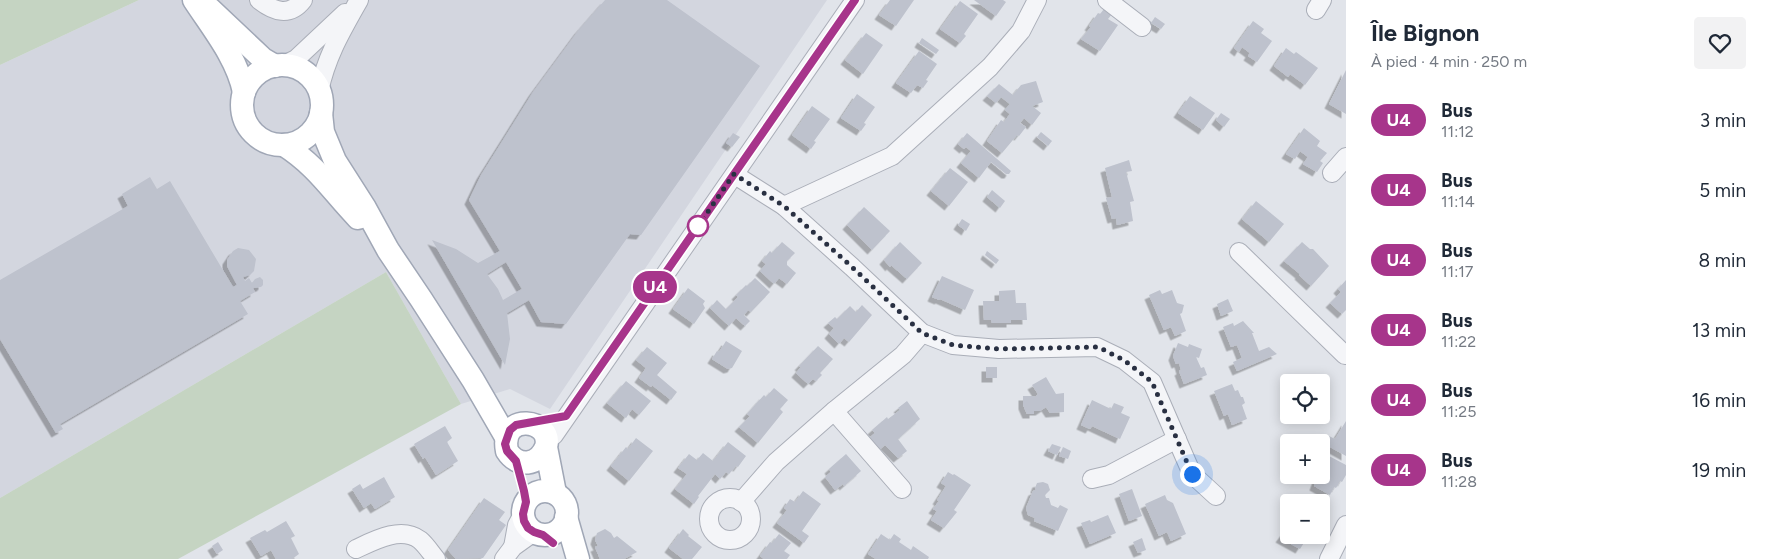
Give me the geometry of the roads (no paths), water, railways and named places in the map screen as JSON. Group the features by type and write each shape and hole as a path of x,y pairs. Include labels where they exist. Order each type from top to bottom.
{"main road":[{"path":"194,0 228,53 242,81 244,121 256,135 269,143 284,145 299,154 318,172 388,250"},
{"path":"201,0 263,59 280,66 299,69 311,78 319,91 322,102 323,132 335,161 388,250 473,380 520,428"},
{"path":"244,92 251,80 262,71 280,66"},
{"path":"284,145 301,140 314,129 321,113"},
{"path":"520,428 538,426 543,432 555,493 564,503 578,559"},
{"path":"520,428 507,451 516,461 523,464 538,460 543,454 546,443"},
{"path":"516,461 531,521 572,559"},
{"path":"531,521 531,495 547,491 555,493"},
{"path":"531,521 551,534 564,524 566,517"}],"street":[{"path":"259,0 273,10 285,11 298,7 303,0"},
{"path":"546,443 554,435 855,0"},
{"path":"784,206 892,156 990,67 1021,31 1037,0"},
{"path":"1107,0 1142,27"},
{"path":"280,66 296,59 354,2"},
{"path":"319,91 332,48 354,2"},
{"path":"1332,173 1346,157"},
{"path":"734,174 784,206 922,333 953,345 999,349 1098,347 1124,360 1152,382 1192,474 1216,496"},
{"path":"1239,252 1346,356"},
{"path":"741,502 776,462 903,355 922,333"},
{"path":"834,412 902,489"},
{"path":"520,428 553,417 566,416"},
{"path":"1092,479 1109,475 1177,439"},
{"path":"508,553 517,525 531,521"},
{"path":"1329,559 1346,525"},
{"path":"356,549 378,538 400,533 420,540 436,559"}]}
